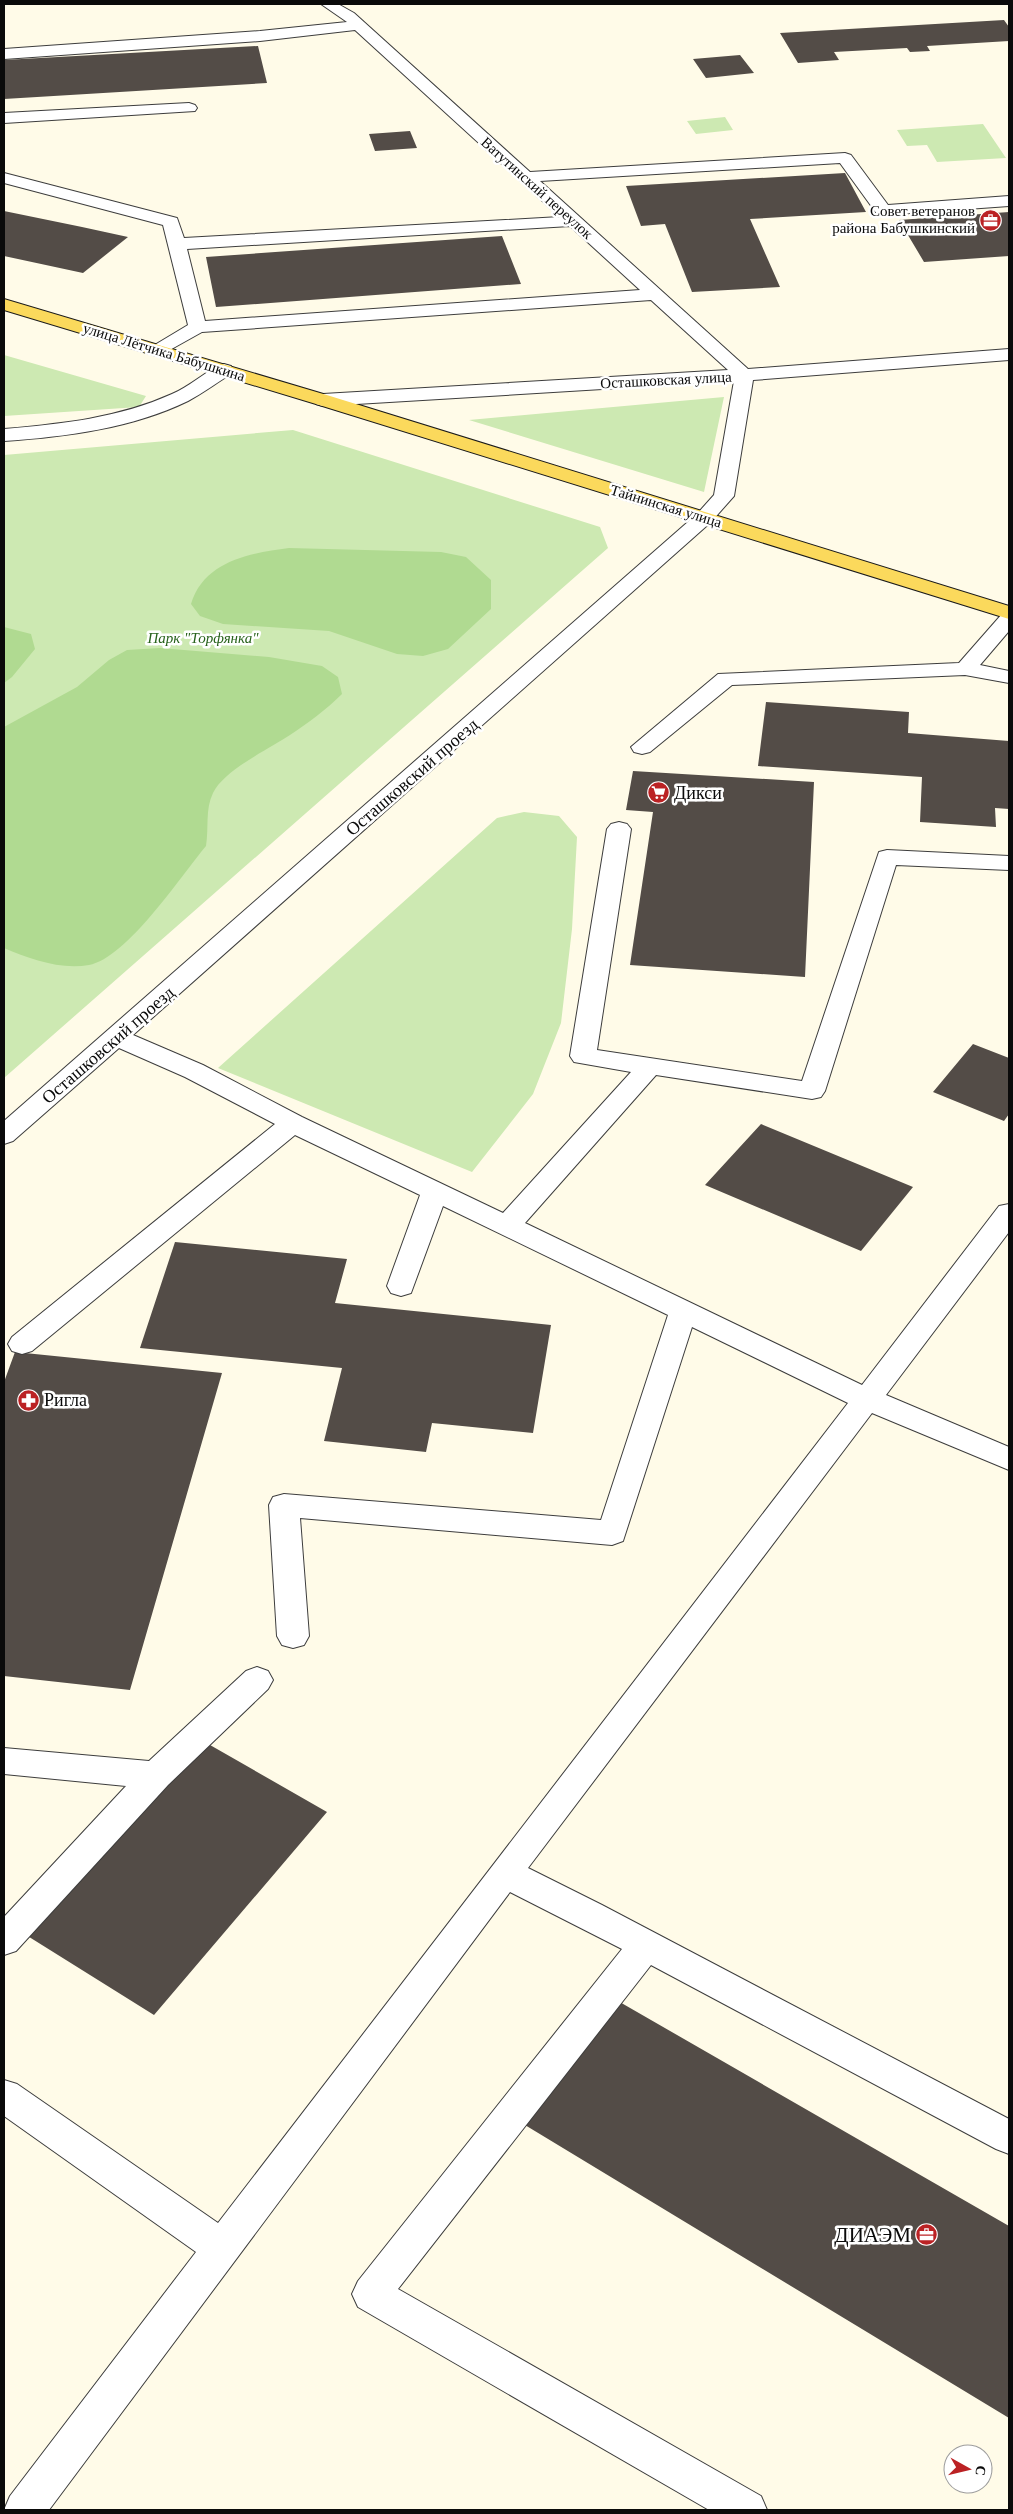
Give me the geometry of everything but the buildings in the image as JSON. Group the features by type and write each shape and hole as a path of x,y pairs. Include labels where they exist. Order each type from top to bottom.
{"main road":[{"name":"улица Лётчика Бабушкина","path":"4,304 323,400"},
{"name":"Тайнинская улица","path":"323,400 1009,613"}],"street":[{"name":"Ватутинский переулок","path":"328,4 349,16 572,221 744,375"},
{"path":"4,54 260,36 359,25"},
{"path":"4,118 189,108"},
{"path":"524,177 845,158 883,210 1009,200"},
{"path":"4,178 171,222 198,328"},
{"path":"177,244 572,221"},
{"path":"159,350 198,328 654,294"},
{"name":"Осташковская улица","path":"323,400 744,375 1009,355"},
{"path":"4,435 60,431 121,418 180,398 224,370"},
{"name":"Осташковский проезд","path":"4,1135 704,518 724,496 744,375"},
{"path":"965,669 1009,618"},
{"path":"642,747 726,679 965,669 1009,677"},
{"path":"619,829 583,1056 812,1091 887,857 1009,863"},
{"path":"116,1038 194,1072 293,1123 866,1399 1009,1459"},
{"path":"506,1226 650,1066"},
{"path":"22,1344 293,1123"},
{"path":"401,1286 435,1191"},
{"path":"24,2510 505,1874 1009,1213"},
{"path":"293,1636 284,1505 612,1534 683,1311"},
{"path":"4,1940 156,1775 257,1680"},
{"path":"4,1761 156,1775"},
{"path":"505,1874 646,1945 1009,2137"},
{"path":"646,1945 370,2294 747,2510"},
{"path":"4,2096 222,2248"}],"green space":[{"path":"725,117 733,130 696,134 687,121"},
{"path":"983,124 1006,158 937,162 927,145 907,146 897,130"},
{"path":"4,355 146,396 139,407 4,416"},
{"path":"724,397 704,492 469,420"},
{"name":"Парк \"Торфянка\"","path":"293,430 600,527 608,548 4,1078 4,455"},
{"path":"289,548 441,552 466,557 491,580 491,609 448,649 423,656 397,654 329,631 223,624 200,616 191,604 197,589 217,569 244,557"},
{"path":"4,627 31,634 35,649 12,677 4,683"},
{"path":"160,648 269,657 322,666 338,677 342,694 310,721 237,768 219,784 213,793 209,806 206,846 152,914 120,948 104,959 89,965 67,966 56,965 24,956 4,948 4,727 77,687 109,660 127,650"},
{"path":"524,812 559,816 577,837 572,929 561,1023 533,1094 472,1172 218,1068 497,818"}],"place":[{"name":"Совет ветеранов района Бабушкинский","path":"991,220"},
{"name":"Дикси","path":"658,793"},
{"name":"Ригла","path":"28,1400"},
{"name":"ДИАЭМ","path":"927,2235"}]}
